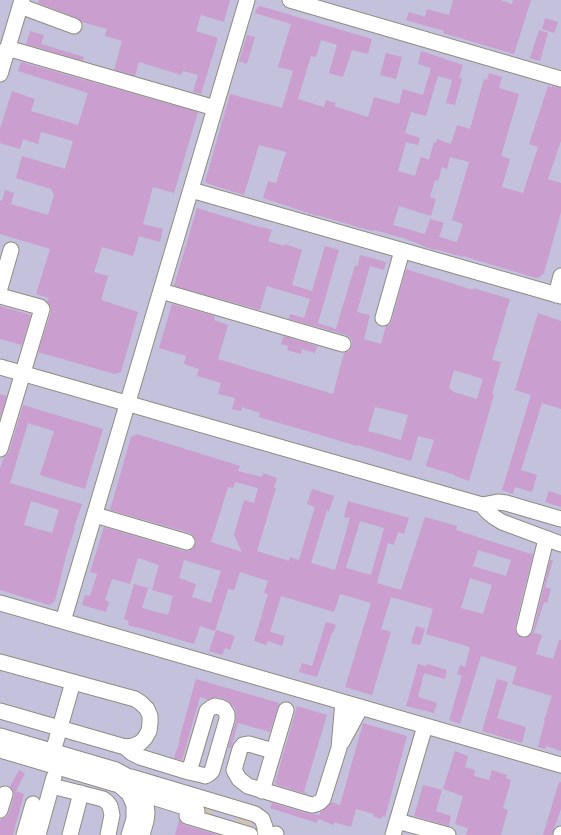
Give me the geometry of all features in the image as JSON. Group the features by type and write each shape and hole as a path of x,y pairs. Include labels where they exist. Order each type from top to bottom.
{"street":[{"path":"63,621 247,0"},
{"path":"290,0 561,79"},
{"path":"0,74 21,3 74,26"},
{"path":"7,48 215,108"},
{"path":"191,190 558,296 561,276"},
{"path":"0,288 11,250"},
{"path":"382,318 402,251"},
{"path":"161,291 343,344"},
{"path":"0,296 40,307 42,309 23,374 1,439"},
{"path":"0,367 482,505 498,502 506,503 561,519"},
{"path":"482,505 488,512 502,522 561,544"},
{"path":"95,515 187,542"},
{"path":"524,629 546,539"},
{"path":"0,603 561,765"},
{"path":"0,662 135,699 146,709 150,716 150,723 149,731 140,743 125,747 0,711"},
{"path":"38,835 52,786 53,761 60,728 73,682"},
{"path":"339,748 343,702"},
{"path":"125,747 140,757 189,772 206,776 212,771 227,719 227,714 224,709 215,706 207,711 189,772"},
{"path":"214,764 234,770 239,779 248,786 308,804 316,804 323,799 339,748 361,707"},
{"path":"262,791 286,710"},
{"path":"425,726 395,828 448,835"},
{"path":"0,736 53,761 119,785 129,794 192,813 268,833"},
{"path":"234,770 240,749 244,745 249,744 273,751"},
{"path":"0,750 53,761 116,770 129,777 140,788 134,812 134,819 129,835"},
{"path":"129,777 255,814 262,819 268,833"},
{"path":"52,786 103,799 107,802 110,806 112,815 108,835"},
{"path":"70,835 81,793"},
{"path":"0,810 5,794"},
{"path":"138,797 146,804 147,813 142,835"},
{"path":"24,835 33,804"},
{"path":"213,816 236,822"}],"shaded area":[{"path":"0,0 561,0 561,835 0,835"}],"building":[{"path":"39,0 230,0 224,22 201,15 196,31 218,38 201,94 193,92 198,75 183,71 181,75 139,62 135,76 114,70 122,41 105,36 107,29 82,22 77,18 38,3"},
{"path":"453,0 500,0 512,4 513,0 531,0 514,54 443,33 444,31 406,20 409,12 425,17 427,9 449,15"},
{"path":"260,6 372,39 368,54 352,50 343,77 329,73 337,45 321,40 316,57 311,56 298,99 324,107 326,100 336,103 334,106 368,117 374,97 399,104 403,89 423,95 431,68 418,64 421,51 463,65 459,78 462,79 455,105 446,103 452,80 438,76 426,116 411,112 405,133 420,138 418,145 406,142 398,171 415,176 421,157 429,160 434,142 436,143 437,139 451,144 457,125 470,129 484,79 487,80 489,73 502,77 499,88 519,94 501,156 510,159 502,187 523,193 538,147 529,144 548,86 561,88 561,141 548,179 561,183 561,212 544,273 540,277 536,278 463,256 435,250 403,238 317,216 263,198 268,181 276,183 286,152 259,145 244,195 205,182 230,94 282,108 293,71 278,67 291,24 255,13 257,8","holes":["450,157 469,162 452,220 463,224 457,242 439,237 444,223 430,219 425,234 393,225 399,206 431,216 436,199 430,197 435,180 438,181 442,167 447,169"]},
{"path":"545,18 558,22 554,33 542,29"},
{"path":"539,30 548,33 540,61 530,58"},
{"path":"30,31 44,35 41,44 84,57 83,61 26,44"},
{"path":"247,35 255,37 247,64 239,61"},
{"path":"386,53 402,57 396,79 380,75"},
{"path":"21,62 198,112 174,193 153,187 143,224 163,229 160,242 139,236 133,256 102,247 94,272 108,276 101,300 138,312 121,372 115,374 38,352 51,312 51,307 47,302 49,298 36,294 50,249 0,234 0,200 2,201 5,190 14,193 11,204 48,215 54,195 51,189 16,178 22,156 65,169 73,141 41,132 38,144 23,139 20,149 0,143 0,129 12,91 35,99 31,111 78,125 88,93 18,71"},
{"path":"197,208 272,230 268,241 284,246 285,244 302,250 292,285 312,291 325,246 339,250 318,323 336,329 355,265 358,266 360,255 386,262 384,270 370,266 357,312 370,315 364,339 381,344 386,326 390,324 392,320 406,269 473,290 473,288 510,299 492,360 501,362 492,394 494,395 469,481 426,466 434,440 418,436 411,461 259,417 260,413 242,407 241,411 232,409 235,398 218,394 221,383 197,376 199,369 184,364 186,356 159,348 172,304 215,316 214,320 228,325 218,359 333,394 344,353 349,351 352,346 352,341 346,335 289,319 290,314 304,318 310,299 267,286 260,310 174,286","holes":["454,370 483,379 477,399 454,392 449,388","375,407 408,415 401,440 368,431"]},
{"path":"0,306 31,315 22,345 0,339"},
{"path":"538,313 561,321 561,409 542,403 521,470 537,475 532,492 515,487 513,494 502,490 531,395 515,390"},
{"path":"284,336 317,346 315,353 302,349 301,354 287,350 288,346 281,344"},
{"path":"0,394 7,396 0,418"},
{"path":"23,405 103,429 85,489 40,475 54,431 28,423 10,483 82,504 67,552 55,601 49,605 0,590 0,469 4,457 9,452","holes":["31,501 59,510 52,533 24,525"]},
{"path":"137,434 240,466 238,471 262,477 263,473 277,478 274,488 276,488 257,551 289,561 290,557 299,560 315,507 307,504 312,489 334,496 329,511 327,510 311,563 335,570 350,518 344,517 348,501 409,518 404,534 398,532 394,545 388,543 377,583 401,590 425,517 457,526 456,530 533,554 515,627 516,632 522,638 527,637 533,632 550,560 553,560 545,587 551,589 547,603 544,602 534,633 542,635 536,654 553,659 559,640 561,640 561,751 546,746 546,749 538,747 544,720 552,696 512,684 517,667 481,656 460,724 449,720 462,676 457,674 460,665 465,667 470,647 426,634 433,609 391,597 381,629 391,632 372,695 345,687 371,603 340,594 334,612 281,596 270,632 285,636 282,646 268,641 266,645 254,641 268,594 264,593 268,581 240,572 234,590 228,589 215,631 200,626 194,644 128,625 129,621 124,619 134,584 148,588 142,608 168,615 173,596 152,590 159,565 138,558 130,584 112,579 105,600 109,602 106,612 82,605 85,595 90,596 97,574 90,572 104,527 184,551 189,551 195,545 196,540 190,533 110,510 131,437","holes":["235,482 258,488 254,503 244,500 234,535 242,552 211,542 228,487 233,488","360,521 384,528 371,575 346,568","478,550 511,560 506,576 473,566","184,560 221,571 211,603 192,597 196,584 179,578","470,578 492,585 483,614 461,608"]},
{"path":"549,491 561,495 561,507 545,502"},
{"path":"326,622 336,625 317,677 299,672 302,663 312,666"},
{"path":"416,626 425,629 420,645 411,643"},
{"path":"216,630 235,636 230,650 225,648 222,655 209,651"},
{"path":"418,664 426,666 418,697 437,703 434,713 406,706"},
{"path":"427,664 447,670 445,679 424,673"},
{"path":"196,679 279,703 270,732 238,723 231,748 228,748 236,721 235,708 228,701 222,698 216,697 208,700 200,697 182,760 174,758"},
{"path":"497,679 508,682 497,718 526,727 522,743 482,731"},
{"path":"297,706 327,715 304,792 307,794 277,785 275,783"},
{"path":"363,723 407,736 385,817 382,816 381,819 373,816 374,814 356,809 351,827 334,822 334,825 318,819 317,823 270,808 272,803 306,813 320,815 320,812 331,802 340,805"},
{"path":"455,751 468,756 465,767 475,770 474,776 489,780 492,770 507,775 506,778 511,780 503,808 508,810 501,835 466,835 468,828 455,824 463,796 443,789"},
{"path":"19,770 25,773 16,791 24,794 13,835 0,835 1,819 6,817 9,813 14,796 14,792 10,787"},
{"path":"559,782 561,782 561,809 552,835 543,835"},
{"path":"423,785 442,790 436,811 451,816 449,826 414,816"},
{"path":"179,820 184,825 219,835 175,835"}],"tunnel":[{"path":"197,811 213,815"},
{"path":"236,822 259,829"}]}
